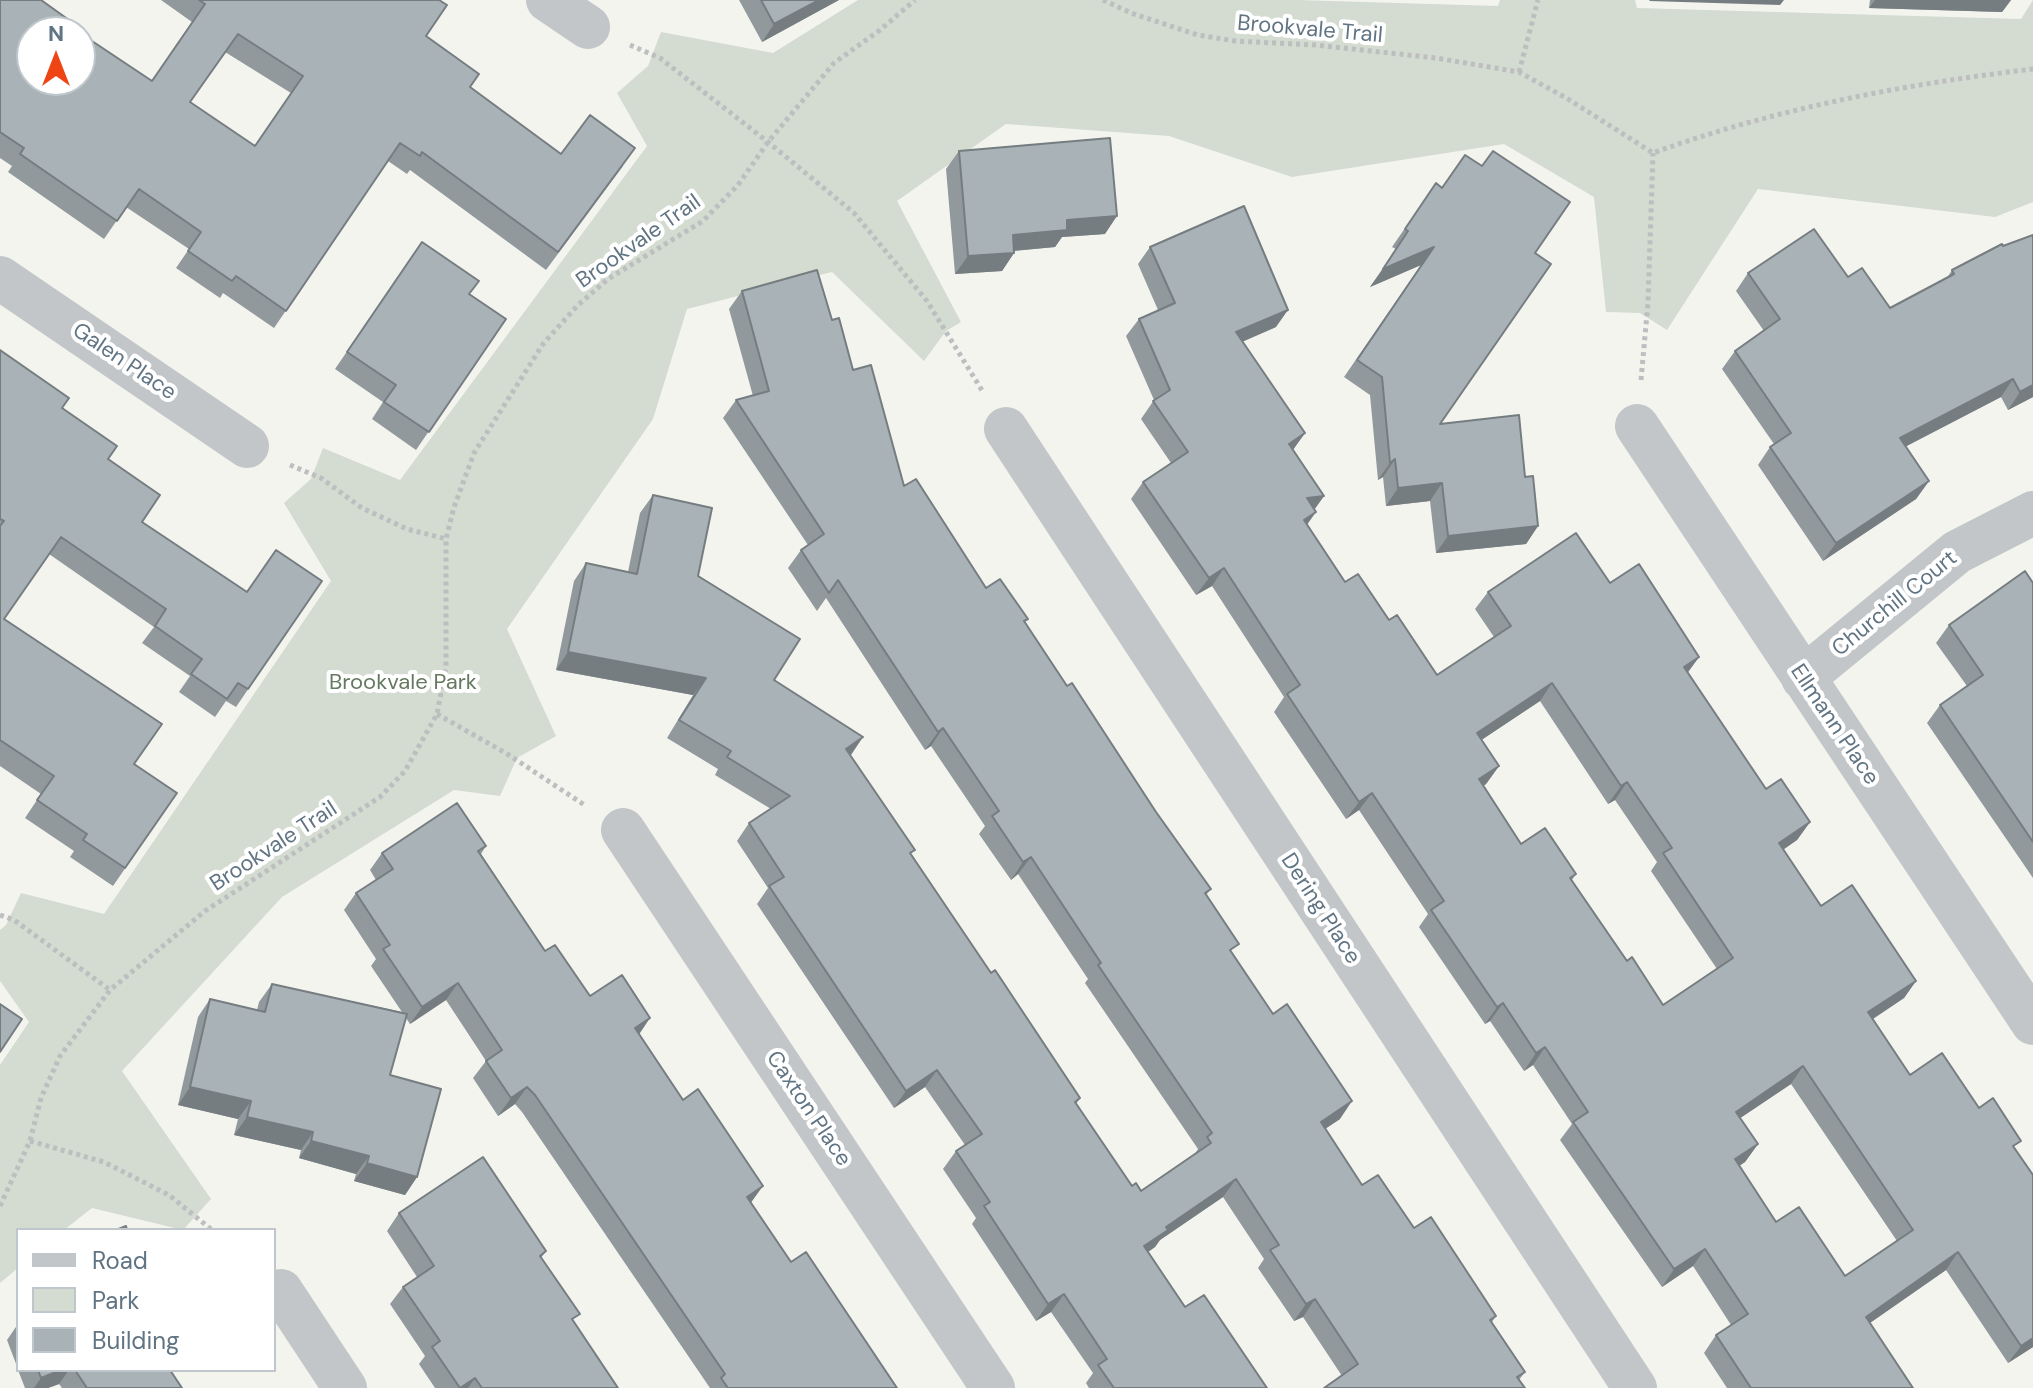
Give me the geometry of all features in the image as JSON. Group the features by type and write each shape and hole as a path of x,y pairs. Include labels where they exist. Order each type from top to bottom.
{"street":[{"path":"548,0 588,27"},
{"name":"Galen Place","path":"0,278 247,446"},
{"name":"Ellmann Place","path":"1637,426 2033,1023"},
{"name":"Dering Place","path":"1006,429 1635,1388"},
{"name":"Churchill Court","path":"1803,678 1957,552 2033,513"},
{"name":"Caxton Place","path":"623,830 993,1388"},
{"path":"281,1291 345,1388"}],"path":[{"name":"Brookvale Trail","path":"0,1206 30,1141 41,1098 60,1056 110,990 205,911 380,797 405,771 437,714 446,667 446,539 454,507 474,453 543,344 577,306 608,279 703,221 738,185 768,142 834,63 915,0"},
{"name":"Brookvale Trail","path":"1103,0 1131,13 1198,35 1235,41 1315,45 1436,58 1519,72 1653,153"},
{"path":"1519,72 1538,0"},
{"path":"588,27 660,58 854,213 927,301 1006,429"},
{"path":"1637,426 1648,303 1653,153 1706,134 1788,112 1975,75 2033,69"},
{"path":"247,446 321,478 373,514 407,529 446,539"},
{"path":"437,714 509,755 623,830"},
{"path":"0,915 14,920 110,990"},
{"path":"30,1141 104,1162 169,1195 210,1228"}],"green space":[{"name":"Brookvale Park","path":"858,0 1298,0 1498,6 1500,0 1635,0 1637,8 2021,19 2033,0 2033,202 1995,217 1758,189 1667,330 1640,313 1606,312 1594,197 1504,144 1292,177 1169,136 1006,124 897,201 961,322 946,331 924,361 832,272 687,309 653,419 507,629 556,736 517,758 500,796 454,790 282,897 122,1071 211,1199 185,1228 92,1208 67,1228 16,1228 16,1270 0,1283 0,1065 29,1022 0,981 0,930 6,925 21,893 104,914 331,581 284,503 311,479 323,448 400,480 647,146 617,93 648,66 661,32 773,53"}],"building":[{"path":"0,0 41,0 63,16 16,16 16,96 96,96 96,44 152,81 205,4 199,0 439,0 447,5 426,36 479,74 470,87 561,154 590,115 635,148 558,252 422,152 420,156 400,143 286,311 236,276 232,281 188,251 201,232 139,189 117,221 20,154 24,148 0,132","holes":["238,34 303,76 255,146 190,102"]},
{"path":"761,0 819,0 774,24"},
{"path":"1110,138 1117,216 1067,220 1067,230 1013,235 1014,253 968,256 959,151"},
{"path":"1493,151 1570,202 1535,253 1551,264 1440,424 1519,415 1525,477 1533,476 1538,526 1448,536 1442,483 1398,488 1395,459 1390,463 1382,377 1357,360 1434,247 1383,269 1408,231 1405,229 1436,183 1442,188 1465,155 1482,166"},
{"path":"1244,206 1288,310 1236,332 1305,433 1289,444 1324,496 1307,498 1316,512 1304,520 1345,582 1358,574 1389,620 1397,615 1437,675 1511,626 1488,592 1576,533 1610,583 1639,564 1699,657 1684,667 1766,789 1781,779 1810,822 1779,843 1821,906 1852,885 1916,981 1868,1012 1910,1075 1942,1053 1979,1108 1993,1098 2021,1141 2013,1146 2033,1175 2033,1338 2021,1346 1958,1252 1866,1317 1913,1388 1751,1388 1716,1335 1748,1314 1705,1249 1674,1269 1573,1122 1588,1112 1545,1047 1536,1053 1503,1003 1497,1007 1431,910 1444,901 1372,793 1359,802 1287,694 1300,685 1224,568 1209,578 1143,482 1188,452 1153,401 1170,390 1139,319 1175,303 1150,247","holes":["1552,683 1621,786 1627,782 1672,848 1663,853 1733,958 1663,1005 1632,957 1627,961 1570,878 1576,874 1545,828 1521,844 1479,779 1499,766 1477,733","1803,1066 1913,1230 1845,1276 1799,1207 1776,1222 1735,1159 1758,1144 1736,1112"]},
{"path":"1814,229 1848,277 1862,268 1890,308 2002,244 2033,235 2033,385 2020,392 2013,379 1900,438 1929,481 1836,543 1770,447 1791,433 1735,351 1780,319 1748,273"},
{"path":"422,242 479,281 469,294 506,319 429,432 384,402 396,385 347,352"},
{"path":"817,270 832,320 839,318 853,370 871,365 904,486 916,479 986,588 1000,579 1028,619 1024,621 1067,686 1072,683 1156,812 1211,889 1205,893 1239,944 1230,950 1273,1014 1287,1004 1352,1101 1321,1122 1362,1185 1378,1175 1414,1228 1431,1217 1496,1316 1490,1320 1525,1372 1517,1377 1525,1388 1324,1388 1358,1364 1315,1299 1306,1304 1270,1250 1279,1245 1236,1179 1166,1227 1168,1230 1144,1246 1185,1307 1204,1295 1267,1388 1114,1388 1098,1365 1107,1359 1064,1294 1048,1304 984,1206 990,1202 956,1151 982,1134 937,1070 906,1091 769,886 784,877 749,823 790,796 727,757 731,751 679,720 706,678 568,652 586,563 637,574 653,495 712,508 698,576 800,639 774,680 863,737 846,749 915,850 910,853 991,973 995,970 1080,1098 1075,1102 1132,1186 1136,1183 1141,1191 1211,1143 1207,1137 1212,1133 1098,965 1101,963 1031,857 1023,862 992,816 999,811 943,728 938,732 838,580 829,593 801,550 824,534 736,400 769,391 742,291"},
{"path":"0,350 69,398 62,408 117,446 108,459 160,495 142,522 247,592 276,550 322,581 248,689 238,683 227,699 191,674 202,659 155,626 166,609 61,537 4,619 162,724 134,764 177,793 125,868 83,840 87,834 37,800 54,776 0,740 0,526 4,521 0,519"},
{"path":"2025,571 2033,583 2033,842 1940,705 1983,675 1949,625"},
{"path":"457,803 486,846 478,851 545,951 555,945 590,996 622,975 650,1018 635,1028 683,1100 698,1089 763,1186 747,1197 791,1262 806,1252 897,1388 728,1388 721,1378 725,1374 535,1095 527,1087 511,1098 486,1061 502,1050 458,983 422,1007 383,949 390,945 356,893 393,869 382,853"},
{"path":"272,984 407,1014 390,1075 441,1089 417,1177 367,1163 369,1156 311,1141 313,1132 247,1117 251,1101 190,1087 210,999 265,1012"},
{"path":"0,1004 22,1019 0,1052"},
{"path":"483,1157 546,1251 540,1256 580,1314 572,1319 618,1388 482,1388 475,1378 460,1388 432,1347 440,1341 403,1287 434,1266 399,1213"},
{"path":"39,1372 56,1372 41,1378"},
{"path":"76,1372 171,1372 182,1388 87,1388"}]}
